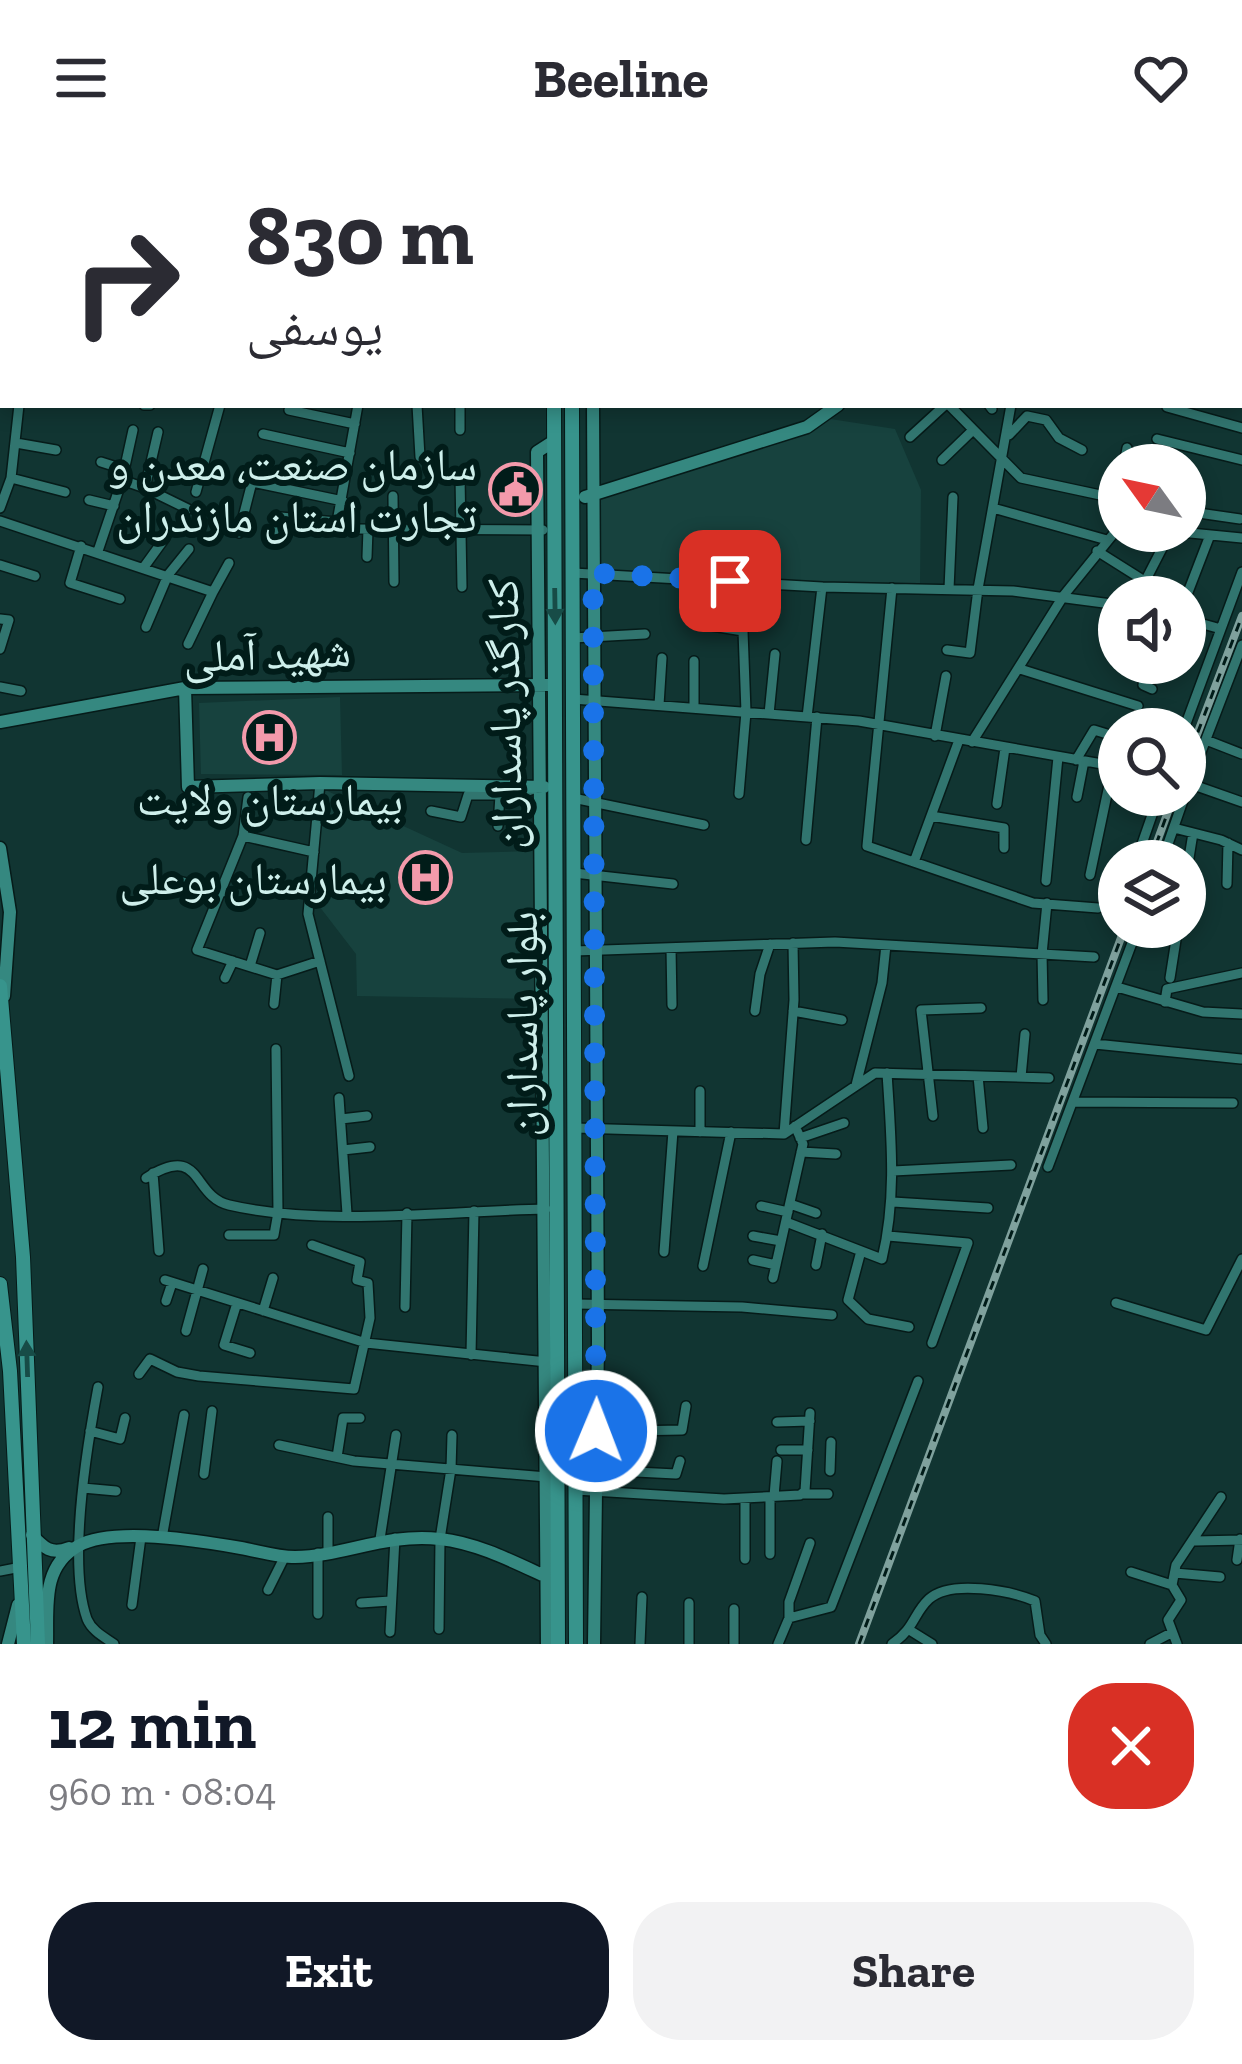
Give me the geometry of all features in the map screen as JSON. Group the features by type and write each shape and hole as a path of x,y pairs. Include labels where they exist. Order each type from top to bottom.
{"highway":[{"name":"بلوار پاسداران","path":"554,408 554,441 545,483 554,530 548,685 557,787 550,1209 552,1579 558,1644"},
{"name":"بلوار پاسداران","path":"572,408 576,1644"},
{"path":"0,986 23,1257 32,1534 43,1644"},
{"path":"0,1284 25,1644"}],"main road":[{"name":"کنارگذر پاسداران","path":"593,408 598,1304 594,1644"},
{"path":"572,501 814,424 834,408"},
{"name":"کنارگذر پاسداران","path":"545,483 538,530 548,685 540,787 550,1209"},
{"name":"شهید آملی","path":"0,722 184,688 548,685"},
{"path":"184,688 188,787 320,783 557,787"},
{"path":"0,848 10,912 3,1007"},
{"path":"32,1534 46,1550 58,1552 100,1539 162,1538 285,1556 388,1538 440,1539 490,1552 552,1579 547,1644"},
{"path":"43,1644 49,1580 81,1544"},
{"path":"8,1644 22,1573"}],"street":[{"path":"0,508 16,443 19,408"},
{"path":"196,492 219,408"},
{"path":"270,542 280,517 338,522 358,408"},
{"path":"418,408 420,457"},
{"path":"460,408 460,430"},
{"path":"814,408 814,424"},
{"path":"910,437 944,408"},
{"path":"950,408 1021,478 1098,494"},
{"path":"947,650 970,653 1010,408"},
{"path":"1172,408 1242,428"},
{"path":"289,410 355,424"},
{"path":"1005,439 1027,416 1046,420 1059,438 1082,450"},
{"path":"0,423 17,423"},
{"path":"98,551 133,430"},
{"path":"942,460 973,430"},
{"path":"145,488 158,432"},
{"path":"263,434 350,453"},
{"path":"1157,440 1242,460"},
{"path":"16,443 56,450"},
{"path":"572,456 592,451"},
{"path":"101,462 188,509"},
{"path":"460,477 462,587"},
{"path":"239,533 252,482 343,501"},
{"path":"6,484 65,492"},
{"path":"394,496 394,582"},
{"path":"949,589 953,497"},
{"path":"89,500 114,506"},
{"path":"993,508 1098,537"},
{"path":"1206,513 1241,517 1238,537 1206,535"},
{"path":"0,521 213,592"},
{"path":"348,529 554,530"},
{"path":"367,557 368,529"},
{"path":"1194,576 1210,535"},
{"path":"144,567 165,538"},
{"path":"81,546 70,583 120,599"},
{"path":"146,628 168,575 189,549"},
{"path":"972,742 1097,551 1137,576"},
{"path":"188,644 229,562"},
{"path":"0,565 35,576"},
{"path":"1192,708 1242,572"},
{"path":"573,573 822,587 978,589 1098,601"},
{"path":"806,840 822,587"},
{"path":"892,588 866,842 871,848 1033,903 1097,908"},
{"path":"0,619 9,620 0,650"},
{"path":"706,625 743,630 746,712 740,794"},
{"path":"1206,625 1221,628"},
{"path":"573,638 645,634"},
{"path":"1242,645 1206,740 1242,754"},
{"path":"769,714 776,654"},
{"path":"659,705 662,658"},
{"path":"694,661 694,708"},
{"path":"1020,669 1138,706"},
{"path":"935,736 946,676"},
{"path":"1143,684 1152,689"},
{"path":"0,687 21,691"},
{"path":"1226,688 1242,695"},
{"path":"573,699 877,724 1098,763"},
{"path":"1078,797 1080,760 1094,730 1098,731"},
{"path":"914,862 959,740"},
{"path":"997,804 1005,748"},
{"path":"1046,881 1058,757"},
{"path":"320,783 308,914 349,1076"},
{"path":"430,812 461,817 468,795 519,794 540,787"},
{"path":"1206,794 1242,802"},
{"path":"498,826 500,795"},
{"path":"248,797 243,836 196,950 277,975 320,961"},
{"path":"573,797 704,825"},
{"path":"931,816 1004,828 1004,848"},
{"path":"1090,875 1104,816"},
{"path":"1170,840 1178,816"},
{"path":"1174,828 1242,850"},
{"path":"1192,840 1193,833"},
{"path":"243,836 314,852"},
{"path":"1227,884 1228,844"},
{"path":"574,873 673,884"},
{"path":"170,879 223,892"},
{"path":"1043,1000 1047,903"},
{"path":"250,966 260,933"},
{"path":"574,951 793,943 1094,957"},
{"path":"784,1134 794,1011 793,943"},
{"path":"755,1011 770,944"},
{"path":"856,1085 882,983 886,945"},
{"path":"671,948 672,1006"},
{"path":"1048,1167 1131,948"},
{"path":"1170,978 1175,948"},
{"path":"225,978 233,961"},
{"path":"1166,1002 1167,989 1242,973"},
{"path":"274,1004 277,975"},
{"path":"1117,987 1203,1012 1242,1014"},
{"path":"932,1116 921,1010 981,1008"},
{"path":"794,1011 842,1020"},
{"path":"1022,1077 1025,1034"},
{"path":"1095,1044 1241,1059"},
{"path":"229,1235 274,1235 278,1212 276,1049"},
{"path":"798,1132 875,1072 1049,1078"},
{"path":"788,1213 879,1260 893,1202 887,1073"},
{"path":"978,1076 983,1129"},
{"path":"700,1091 700,1132"},
{"path":"339,1098 347,1214"},
{"path":"1073,1102 1233,1103"},
{"path":"341,1119 367,1116"},
{"path":"574,1128 784,1134 844,1123"},
{"path":"664,1252 673,1131"},
{"path":"703,1267 730,1132"},
{"path":"773,1278 801,1152 798,1132"},
{"path":"343,1150 370,1147"},
{"path":"801,1152 836,1154"},
{"path":"893,1171 1011,1165"},
{"path":"159,1251 150,1176 170,1166 187,1167 223,1204 278,1212 550,1209"},
{"path":"893,1202 988,1208"},
{"path":"761,1206 816,1213"},
{"path":"471,1354 474,1211"},
{"path":"405,1307 406,1213"},
{"path":"816,1265 822,1234"},
{"path":"753,1236 782,1241"},
{"path":"888,1236 968,1243 932,1343"},
{"path":"139,1374 150,1359 177,1372 200,1376 354,1389 370,1318 368,1283 357,1280 360,1262 312,1245"},
{"path":"860,1251 848,1300 868,1319 909,1327"},
{"path":"1116,1303 1206,1330 1242,1259"},
{"path":"753,1260 776,1265"},
{"path":"186,1331 203,1270"},
{"path":"262,1311 274,1278"},
{"path":"166,1301 168,1282 366,1343 551,1362"},
{"path":"1227,1290 1242,1296"},
{"path":"238,1303 224,1346 250,1353"},
{"path":"575,1304 742,1307 832,1315"},
{"path":"789,1618 831,1607 917,1381"},
{"path":"98,1387 83,1488 81,1544 87,1618 94,1630 114,1644"},
{"path":"629,1449 633,1402"},
{"path":"576,1432 682,1430 686,1406"},
{"path":"204,1474 212,1411"},
{"path":"162,1538 184,1415"},
{"path":"777,1422 828,1416"},
{"path":"803,1494 810,1417"},
{"path":"90,1430 120,1439 124,1418"},
{"path":"337,1457 343,1418 359,1418"},
{"path":"390,1632 388,1538 396,1435"},
{"path":"439,1628 440,1539 452,1435"},
{"path":"830,1471 831,1442"},
{"path":"279,1445 392,1465 553,1478"},
{"path":"178,1446 208,1448"},
{"path":"770,1554 779,1455 830,1457"},
{"path":"576,1469 676,1474 680,1461"},
{"path":"83,1488 116,1491"},
{"path":"576,1490 745,1498 828,1494"},
{"path":"1150,1644 1174,1639 1168,1620 1181,1600 1174,1579 1176,1565 1221,1497"},
{"path":"745,1498 745,1558"},
{"path":"318,1614 328,1517"},
{"path":"576,1533 595,1533"},
{"path":"131,1605 141,1538"},
{"path":"1195,1541 1241,1539 1237,1560"},
{"path":"778,1644 810,1543"},
{"path":"268,1590 285,1556"},
{"path":"0,1571 22,1573"},
{"path":"1131,1572 1174,1579 1220,1577"},
{"path":"892,1644 911,1630 928,1599 940,1593 989,1588 1034,1601 1046,1644"},
{"path":"640,1644 642,1597"},
{"path":"361,1603 390,1600"},
{"path":"689,1603 689,1644"},
{"path":"734,1609 734,1644"},
{"path":"911,1630 932,1644"}],"shaded area":[{"path":"824,418 895,429 921,490 920,585 593,573 591,495"},
{"name":"بیمارستان ولایت","path":"340,697 342,775 201,774 199,703"},
{"name":"بیمارستان بوعلی","path":"323,789 462,853 534,851 535,999 357,996 356,954 316,902"}],"railway":[{"path":"1206,711 1242,616"},
{"path":"1158,840 1166,816"},
{"path":"859,1644 1117,948"}],"place":[{"name":"سازمان صنعت، معدن و تجارت استان مازندران","path":"516,490"},
{"name":"بیمارستان ولایت","path":"270,738"},
{"name":"بیمارستان بوعلی","path":"426,878"}],"route":[{"path":"596,1431 593,573 730,581"}]}
